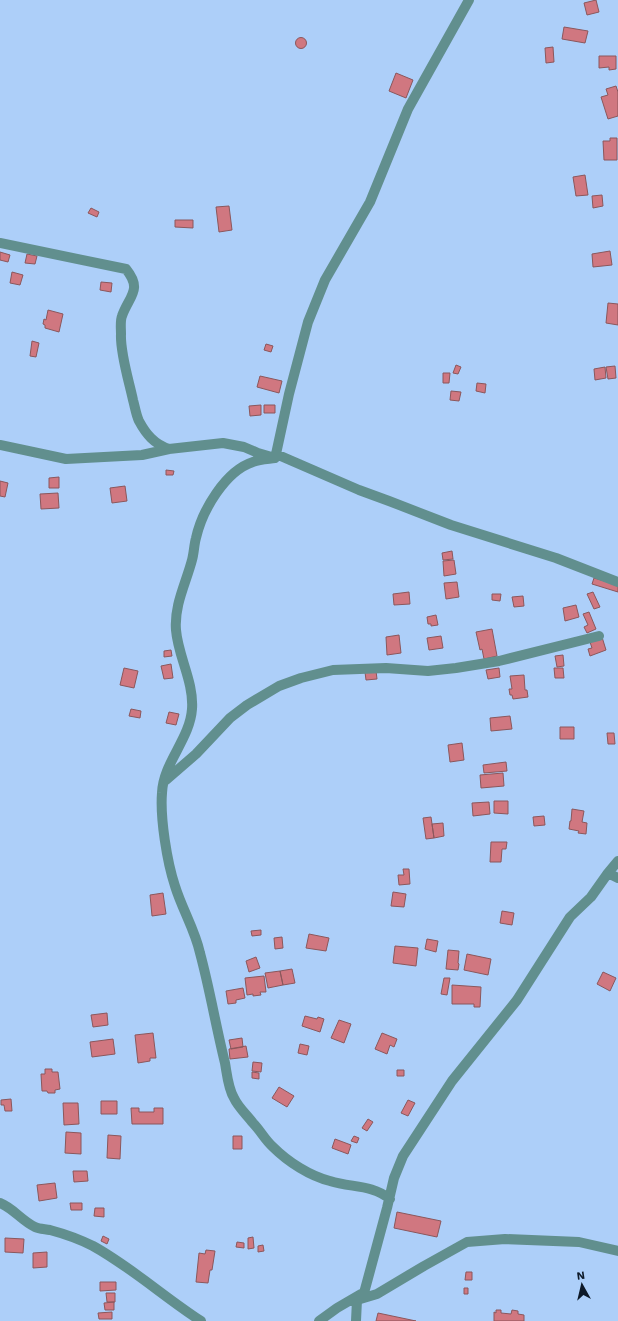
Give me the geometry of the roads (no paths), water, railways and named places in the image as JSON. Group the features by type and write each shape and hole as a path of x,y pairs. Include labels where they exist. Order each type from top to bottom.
{"street":[{"path":"276,456 289,394 308,322 325,280 370,202 408,109 469,0"},
{"path":"0,243 126,269 134,282 134,292 122,316 120,336 126,370 138,420 151,439 159,446 169,449"},
{"path":"0,445 66,459 142,455 169,449 223,443 244,447 258,453 276,456 451,525 556,558 618,582"},
{"path":"276,456 254,461 242,467 233,474 218,491 208,506 196,537 192,560 182,588 175,617 176,631 181,656 191,691 192,708 190,722 164,781 162,791 163,814 170,869 175,887 200,950 233,1097 272,1147 290,1161 313,1175 330,1181 372,1188 381,1192 390,1199"},
{"path":"164,781 196,754 230,718 279,686 301,678 333,670 386,668 428,671 456,668 499,660 599,636"},
{"path":"356,1321 361,1296 390,1199 394,1178 403,1156 452,1080 516,1000 570,917 591,897 618,861"},
{"path":"608,873 618,878"},
{"path":"0,1203 8,1206 35,1227 75,1238 122,1263 178,1306 201,1321"},
{"path":"319,1321 338,1308 361,1296 377,1294 467,1242 506,1239 552,1240 579,1242 618,1251"}]}
